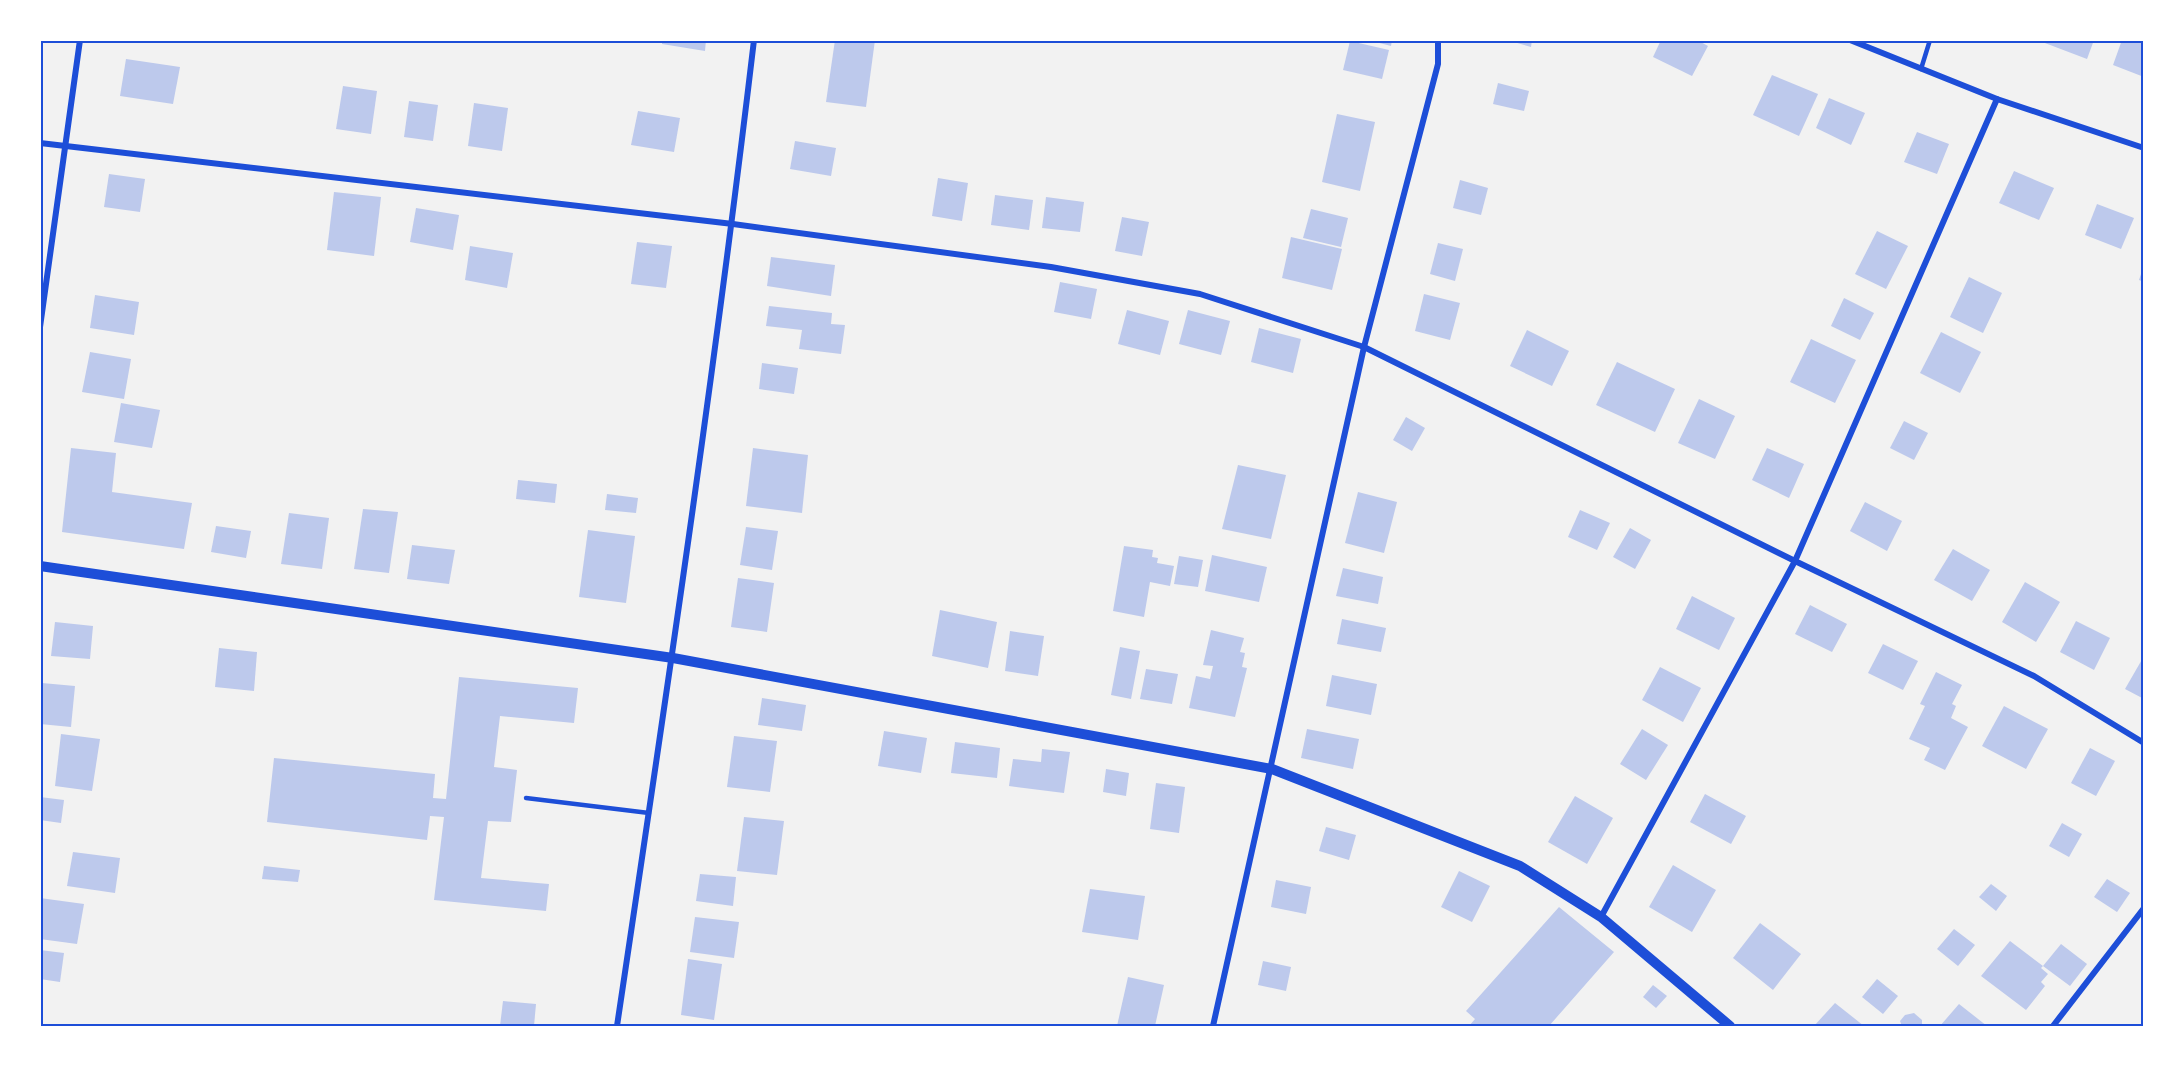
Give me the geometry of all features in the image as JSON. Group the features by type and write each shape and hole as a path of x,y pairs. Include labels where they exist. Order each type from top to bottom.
{"street":[{"path":"40,327 80,40"},
{"path":"617,1026 673,658 733,224 754,40"},
{"path":"1213,1026 1272,769 1364,347 1438,64 1438,40"},
{"path":"1850,40 1997,99 2144,148"},
{"path":"1601,917 1795,561 1997,99"},
{"path":"40,143 733,224 1051,267 1200,294 1364,347 1795,561 2034,676 2144,742"},
{"path":"40,566 673,658 1272,769 1520,866 1601,917 1730,1026"},
{"path":"2053,1026 2144,908"}],"lane":[{"path":"1921,69 1930,40"},
{"path":"526,798 649,813"}],"building":[{"path":"662,40 706,40 705,51 662,44"},
{"path":"835,40 875,40 866,107 826,102"},
{"path":"1368,40 1392,40 1391,46"},
{"path":"1507,40 1532,40 1531,47"},
{"path":"1661,40 1697,40 1708,46 1692,76 1653,57"},
{"path":"2037,40 2094,40 2087,59"},
{"path":"2122,40 2144,40 2144,77 2113,65"},
{"path":"1350,41 1389,50 1382,79 1343,70"},
{"path":"126,59 180,67 173,104 120,96"},
{"path":"1772,75 1818,94 1799,136 1753,115"},
{"path":"1498,83 1529,91 1524,111 1493,104"},
{"path":"343,86 377,91 371,134 336,129"},
{"path":"1829,98 1865,113 1851,145 1816,128"},
{"path":"409,101 438,105 433,141 404,137"},
{"path":"474,103 508,108 502,151 468,146"},
{"path":"638,111 680,118 674,152 631,145"},
{"path":"1337,114 1375,122 1360,191 1322,182"},
{"path":"1917,132 1949,144 1937,174 1904,162"},
{"path":"795,141 836,148 831,176 790,169"},
{"path":"2014,171 2054,188 2039,220 1999,203"},
{"path":"109,174 145,179 140,212 104,207"},
{"path":"938,178 968,183 962,221 932,216"},
{"path":"1460,180 1488,188 1481,215 1453,208"},
{"path":"334,192 381,197 374,256 327,250"},
{"path":"995,195 1033,200 1029,230 991,225"},
{"path":"1046,197 1084,202 1080,232 1042,228"},
{"path":"2097,204 2134,218 2121,249 2085,235"},
{"path":"416,208 459,215 453,250 410,242"},
{"path":"1311,209 1348,218 1341,247 1303,238"},
{"path":"1122,217 1149,222 1142,256 1115,251"},
{"path":"1877,231 1908,246 1886,289 1855,274"},
{"path":"1291,237 1342,249 1332,290 1282,278"},
{"path":"637,242 672,246 666,288 631,284"},
{"path":"1438,243 1463,249 1455,281 1430,274"},
{"path":"470,246 513,253 507,288 465,280"},
{"path":"771,257 835,265 831,296 767,286"},
{"path":"2144,268 2144,282 2139,280"},
{"path":"1969,277 2002,293 1983,333 1950,317"},
{"path":"1060,282 1097,289 1091,319 1054,312"},
{"path":"1424,294 1460,303 1450,340 1415,331"},
{"path":"95,295 139,302 134,335 90,328"},
{"path":"1844,298 1874,313 1860,340 1831,326"},
{"path":"769,306 832,313 831,324 845,325 841,354 799,349 802,330 766,326"},
{"path":"1127,310 1169,321 1160,355 1118,344"},
{"path":"1188,310 1230,321 1221,355 1179,344"},
{"path":"1259,328 1301,339 1293,373 1251,362"},
{"path":"1527,330 1569,351 1552,386 1510,366"},
{"path":"1941,332 1981,352 1960,393 1920,373"},
{"path":"1811,339 1856,360 1835,403 1790,382"},
{"path":"90,352 131,359 124,399 82,392"},
{"path":"1617,362 1675,389 1655,432 1596,405"},
{"path":"762,363 798,368 794,394 759,389"},
{"path":"1699,399 1735,416 1715,459 1678,443"},
{"path":"121,403 160,410 152,448 114,442"},
{"path":"1406,417 1425,428 1412,451 1393,440"},
{"path":"1904,421 1928,433 1914,460 1890,448"},
{"path":"71,448 116,453 112,492 192,503 184,549 62,532"},
{"path":"753,448 808,455 802,513 746,506"},
{"path":"1767,448 1804,464 1789,498 1752,480"},
{"path":"1238,465 1286,475 1271,539 1222,529"},
{"path":"518,480 557,484 555,503 516,499"},
{"path":"1358,492 1397,502 1384,553 1345,543"},
{"path":"607,494 638,498 636,513 605,510"},
{"path":"1865,502 1902,521 1887,551 1850,531"},
{"path":"363,509 398,512 389,573 354,569"},
{"path":"1580,510 1610,523 1597,550 1568,537"},
{"path":"289,513 329,518 322,569 281,564"},
{"path":"216,526 251,531 246,558 211,552"},
{"path":"746,527 778,531 772,570 740,565"},
{"path":"1630,528 1651,540 1635,569 1613,557"},
{"path":"588,530 635,536 626,603 579,597"},
{"path":"412,545 455,550 449,584 407,579"},
{"path":"1124,546 1153,550 1152,557 1158,558 1157,563 1174,566 1170,586 1150,582 1144,617 1113,611"},
{"path":"1953,549 1990,570 1972,601 1934,580"},
{"path":"1212,555 1267,567 1259,602 1205,591"},
{"path":"1179,556 1203,560 1198,587 1174,584"},
{"path":"1343,568 1383,577 1378,604 1336,596"},
{"path":"738,578 774,583 767,632 731,627"},
{"path":"2025,582 2060,602 2036,642 2002,622"},
{"path":"1692,596 1735,618 1719,650 1676,629"},
{"path":"1810,605 1847,624 1832,652 1795,634"},
{"path":"940,610 997,622 988,668 932,656"},
{"path":"1342,619 1386,628 1381,652 1337,644"},
{"path":"2076,621 2110,638 2094,670 2060,652"},
{"path":"55,622 93,626 90,659 51,656"},
{"path":"1211,630 1244,638 1240,652 1245,653 1242,667 1247,668 1235,717 1189,708 1196,676 1210,679 1213,666 1203,665"},
{"path":"1010,631 1044,636 1038,676 1005,671"},
{"path":"1883,644 1918,661 1903,690 1868,673"},
{"path":"1120,647 1140,651 1131,699 1111,695"},
{"path":"219,648 257,652 254,691 215,687"},
{"path":"2144,656 2144,699 2125,689"},
{"path":"1660,667 1701,688 1683,722 1642,700"},
{"path":"1146,669 1178,674 1172,704 1140,699"},
{"path":"1936,672 1962,685 1952,704 1956,706 1951,718 1968,727 1945,770 1924,760 1930,748 1909,739 1925,706 1920,704"},
{"path":"1332,675 1377,684 1371,715 1326,706"},
{"path":"459,677 578,688 574,723 500,716 494,767 517,770 511,822 488,821 481,878 549,884 546,911 434,900 444,817 430,816 427,840 267,822 274,758 435,774 433,798 446,799"},
{"path":"42,683 75,686 71,727 40,724"},
{"path":"762,698 806,705 802,731 758,725"},
{"path":"2004,706 2048,729 2026,769 1982,746"},
{"path":"1307,729 1359,739 1353,769 1301,758"},
{"path":"1642,729 1668,745 1646,780 1620,764"},
{"path":"884,731 927,738 921,773 878,766"},
{"path":"61,734 100,739 92,791 55,786"},
{"path":"734,736 777,741 770,792 727,787"},
{"path":"955,742 1000,748 997,778 951,773"},
{"path":"2090,748 2115,761 2096,796 2071,783"},
{"path":"1042,749 1070,752 1064,793 1009,786 1013,759 1041,762"},
{"path":"1106,769 1129,773 1126,796 1103,792"},
{"path":"1156,783 1185,787 1179,833 1150,829"},
{"path":"1705,794 1746,816 1731,844 1690,822"},
{"path":"1575,796 1613,818 1587,864 1548,842"},
{"path":"40,797 64,800 61,823 40,820"},
{"path":"744,817 784,821 777,875 737,871"},
{"path":"2062,823 2082,834 2069,857 2049,846"},
{"path":"1326,827 1356,835 1349,860 1319,851"},
{"path":"73,852 120,858 115,893 67,886"},
{"path":"1673,865 1716,890 1692,932 1649,907"},
{"path":"264,866 300,870 298,882 262,879"},
{"path":"1459,871 1490,886 1472,922 1441,907"},
{"path":"700,874 736,877 733,906 696,901"},
{"path":"2107,879 2130,893 2117,912 2094,897"},
{"path":"1276,880 1311,887 1306,914 1271,907"},
{"path":"1991,884 2007,896 1996,911 1979,897"},
{"path":"1090,889 1145,896 1138,940 1082,932"},
{"path":"40,898 84,904 77,944 40,939"},
{"path":"1559,907 1614,952 1549,1026 1469,1026 1475,1019 1466,1011"},
{"path":"695,917 739,922 734,958 690,952"},
{"path":"1760,923 1801,954 1773,990 1733,958"},
{"path":"1954,929 1975,945 1958,966 1937,949"},
{"path":"2010,941 2043,966 2041,968 2048,974 2041,982 2045,986 2026,1010 1981,976"},
{"path":"2061,944 2087,964 2070,986 2043,966"},
{"path":"40,950 64,953 60,982 40,979"},
{"path":"688,959 722,964 714,1020 681,1015"},
{"path":"1263,961 1291,967 1286,991 1258,985"},
{"path":"1128,977 1164,985 1155,1026 1117,1026"},
{"path":"1877,979 1898,996 1883,1014 1862,997"},
{"path":"1653,985 1667,996 1656,1008 1643,997"},
{"path":"503,1001 536,1004 534,1026 500,1026"},
{"path":"1835,1003 1864,1026 1814,1026"},
{"path":"1959,1004 1987,1026 1940,1026"},
{"path":"1914,1013 1922,1020 1922,1026 1902,1026 1900,1021 1905,1015"}]}
